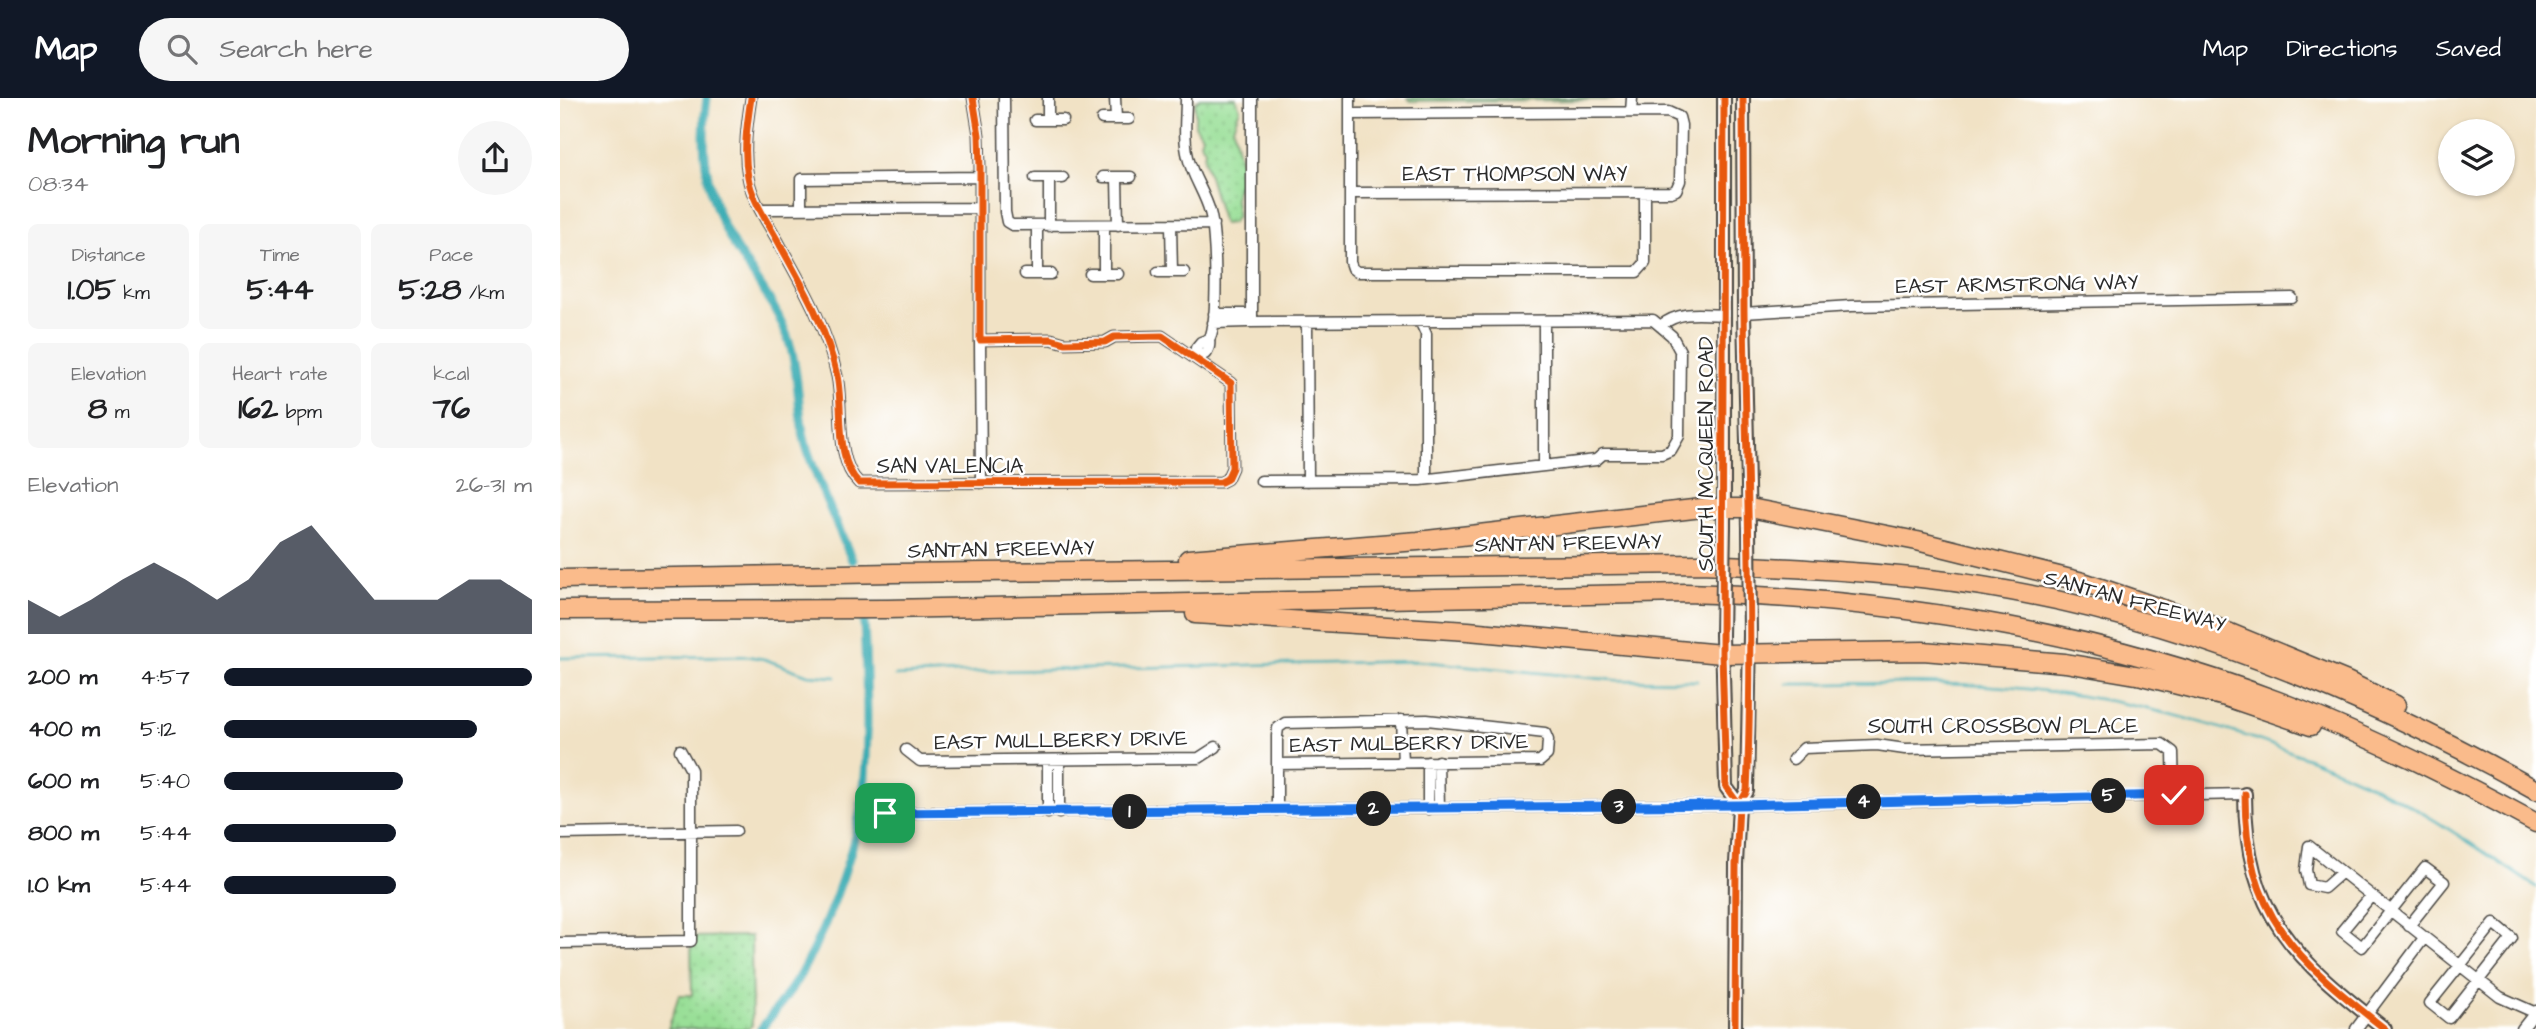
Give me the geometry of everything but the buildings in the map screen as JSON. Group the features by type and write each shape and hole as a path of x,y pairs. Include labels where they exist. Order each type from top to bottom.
{"highway":[{"path":"1007,573 1075,564 1205,558 1405,542 1702,508 1750,508 1999,559 2083,582 2213,626 2347,681 2449,733 2536,782"},
{"name":"SANTAN FREEWAY","path":"560,579 1699,564 1817,569 1921,578 1973,585 2086,608 2237,652 2286,669 2429,733 2536,790"},
{"path":"887,609 1686,593 1768,595 1937,615 2063,637 2144,657 2276,700 2368,738 2442,773 2536,824"},
{"path":"560,610 887,609 1244,616 1468,631 1722,654 1923,651 2078,665 2142,676 2226,697 2442,773"}],"main road":[{"name":"SOUTH MCQUEEN ROAD","path":"1724,98 1722,654 1726,787 1739,805"},
{"name":"SOUTH MCQUEEN ROAD","path":"1735,1029 1739,805 1747,790 1751,655 1743,98"},
{"path":"1724,314 1744,313"},
{"path":"2245,793 2249,851 2267,908 2283,935 2301,957 2385,1029"}],"street":[{"name":"SAN VALENCIA","path":"751,98 746,141 748,179 760,209 818,312 838,379 841,433 849,474 859,483 1222,482 1227,479 1232,468 1231,383 1197,357 1162,336 1114,337 1105,342 1065,342 1051,339 980,340"},
{"name":"SAN VALENCIA","path":"974,98 979,135 980,177 981,483"},
{"path":"1004,98 1007,222 1012,225 1037,226 1213,224"},
{"path":"1048,98 1048,120"},
{"path":"1115,98 1115,119"},
{"path":"1186,98 1188,160 1209,207 1213,224 1212,335 1205,354 1197,357"},
{"path":"1251,318 1252,98"},
{"path":"1350,98 1350,262 1354,270 1365,273 1632,273 1642,269 1646,260 1645,193"},
{"path":"1350,114 1632,112 1632,98"},
{"name":"EAST THOMPSON WAY","path":"1350,193 1671,192 1678,187 1681,165 1679,117 1668,112 1632,112"},
{"path":"1102,119 1129,119"},
{"path":"1035,120 1063,120"},
{"path":"801,209 801,180 980,177"},
{"path":"1103,177 1132,177"},
{"path":"1035,178 1063,178"},
{"path":"1049,178 1049,226"},
{"path":"1117,178 1118,225"},
{"path":"760,209 980,208"},
{"path":"1104,225 1104,273"},
{"path":"1171,225 1172,272"},
{"path":"1037,226 1037,273"},
{"path":"1158,272 1184,272"},
{"path":"1025,274 1051,274"},
{"path":"1090,274 1118,274"},
{"name":"EAST ARMSTRONG WAY","path":"1744,313 1851,306 2292,298"},
{"path":"1660,326 1682,314 1724,314"},
{"path":"1213,319 1251,318 1307,322 1653,320 1672,336 1680,351 1679,436 1671,450 1662,454 1603,454 1596,460 1426,479 1261,481"},
{"path":"1420,321 1426,334 1426,479"},
{"path":"1544,321 1544,466"},
{"path":"1307,322 1308,481"},
{"path":"1277,810 1278,728 1284,723 1401,720 1403,762"},
{"name":"EAST MULBERRY DRIVE","path":"1277,764 1541,761 1547,755 1548,740 1545,733 1427,720 1401,720"},
{"name":"SOUTH CROSSBOW PLACE","path":"1793,759 1804,748 1816,747 1877,745 1905,749 2162,744 2173,752 2174,795"},
{"name":"EAST MULLBERRY DRIVE","path":"906,750 920,761 1053,760 1199,758 1216,747"},
{"path":"560,943 691,941 691,770 680,750"},
{"path":"1053,760 1054,813"},
{"path":"1433,762 1433,808"},
{"path":"885,813 1739,805 2245,793"},
{"path":"560,834 736,831"},
{"path":"2371,896 2342,931 2361,947 2425,868 2444,882 2409,926"},
{"path":"2341,873 2500,997 2536,1012 2522,1029"},
{"path":"2494,923 2512,938 2479,980 2449,1018 2430,1003 2494,923"},
{"path":"2356,1029 2424,938"}],"green space":[{"path":"1200,98 1236,98 1240,109 1233,127 1241,164 1241,184 1236,189 1237,216 1232,223 1223,224 1204,159 1205,149 1200,142 1202,136 1195,125 1195,103"},
{"path":"1408,98 1617,98 1411,101"},
{"path":"751,936 752,1025 749,1029 668,1029 679,995 692,995 691,937"}],"waterway":[{"path":"707,98 704,137 712,194 725,230 773,306 785,331 793,357 806,445 852,560"},
{"path":"761,1029 792,988 812,952 843,877 858,825 867,738 864,622"},
{"path":"560,658 747,656 764,659 808,675 836,677"},
{"path":"895,676 1418,661 1614,680 1697,681"},
{"path":"1788,684 1924,683 2006,687 2098,699 2189,719 2278,747 2387,793 2536,887"}],"cycle path":[{"path":"751,98 746,147 750,186 761,212 806,292 827,340 837,376 846,461 859,483 1221,482 1227,479 1232,468 1231,383 1162,336 1114,337 1105,342 1065,343 1051,339 980,340 980,167 979,135 973,98"},
{"path":"1724,98 1722,654 1726,787 1739,805"},
{"path":"1735,1029 1736,864 1739,805 1747,791 1750,671 1743,98"},
{"path":"2245,794 2247,836 2254,872 2266,904 2282,931 2326,980 2385,1029"}],"route":[{"path":"885,813 1739,805 2174,795"}]}
